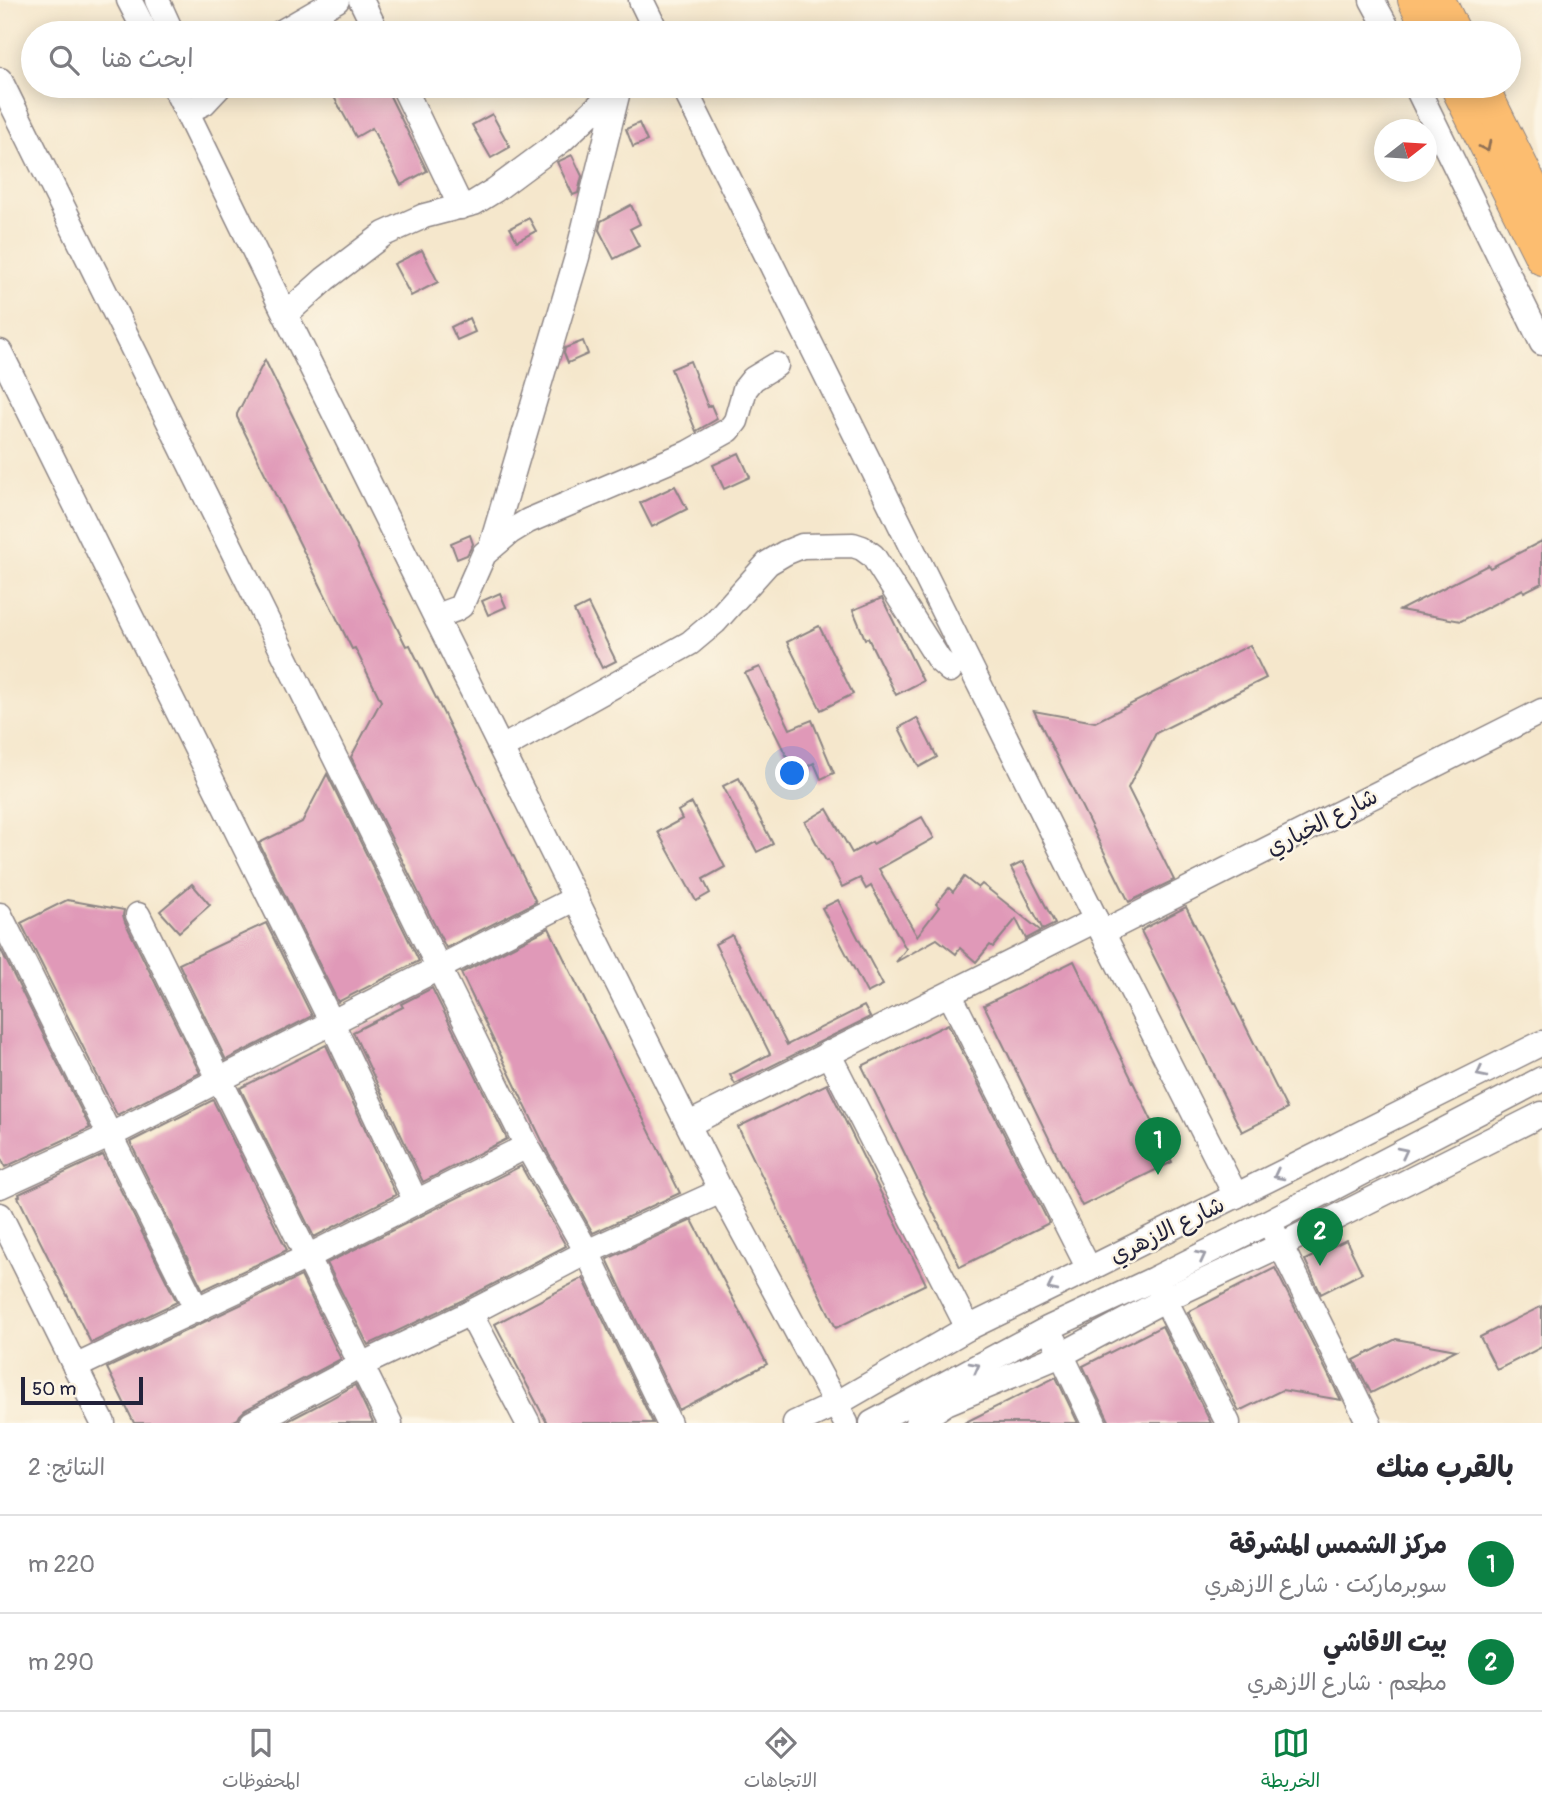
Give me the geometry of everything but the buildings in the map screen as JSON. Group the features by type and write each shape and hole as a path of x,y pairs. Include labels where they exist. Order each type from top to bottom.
{"main road":[{"path":"1414,0 1424,21"},
{"path":"1439,0 1449,21"},
{"path":"1462,98 1542,259"},
{"path":"1488,98 1542,207"}],"street":[{"path":"129,0 140,21"},
{"path":"157,0 167,21"},
{"path":"301,21 337,0"},
{"path":"361,0 371,21"},
{"path":"641,0 651,21"},
{"path":"1373,0 1384,21"},
{"path":"0,80 527,1146 587,1252 669,1423"},
{"path":"203,98 286,314 721,1191 841,1413"},
{"path":"408,98 461,206"},
{"path":"286,314 325,279 384,234 424,216 474,203 495,190 550,149 607,98"},
{"path":"491,547 577,257 616,98"},
{"path":"689,98 1099,926 1236,1196"},
{"path":"1422,98 1542,343"},
{"path":"0,352 332,1023 416,1202"},
{"path":"437,616 461,606 484,554 528,521 688,453 729,430 736,421 745,389 753,379 776,365"},
{"path":"502,748 690,643 715,622 768,563 785,552 802,546 853,545 873,556 939,660 950,670"},
{"name":"شارع الخياري","path":"689,1124 828,1053 1099,926 1542,711"},
{"path":"0,1186 109,1136 576,898"},
{"path":"0,915 197,1310"},
{"path":"138,915 390,1423"},
{"path":"950,995 1089,1269"},
{"name":"شارع الازهري","path":"795,1423 841,1413 968,1328 1542,1042"},
{"path":"828,1053 968,1328"},
{"name":"شارع الازهري","path":"872,1423 946,1405 1049,1328 1160,1289 1268,1222 1542,1079"},
{"path":"917,1423 946,1405 1060,1355 1160,1289 1281,1245 1542,1114"},
{"path":"75,1367 307,1257 527,1146"},
{"path":"253,1423 361,1365 587,1252 721,1191"},
{"path":"0,1214 103,1423"},
{"path":"1268,1222 1369,1423"},
{"path":"1160,1289 1228,1423"},
{"path":"470,1312 528,1423"},
{"path":"1049,1328 1094,1423"}],"place":[{"name":"مركز الشمس المشرقة","path":"1158,1175"},
{"name":"بيت الاقاشي","path":"1320,1266"}]}
